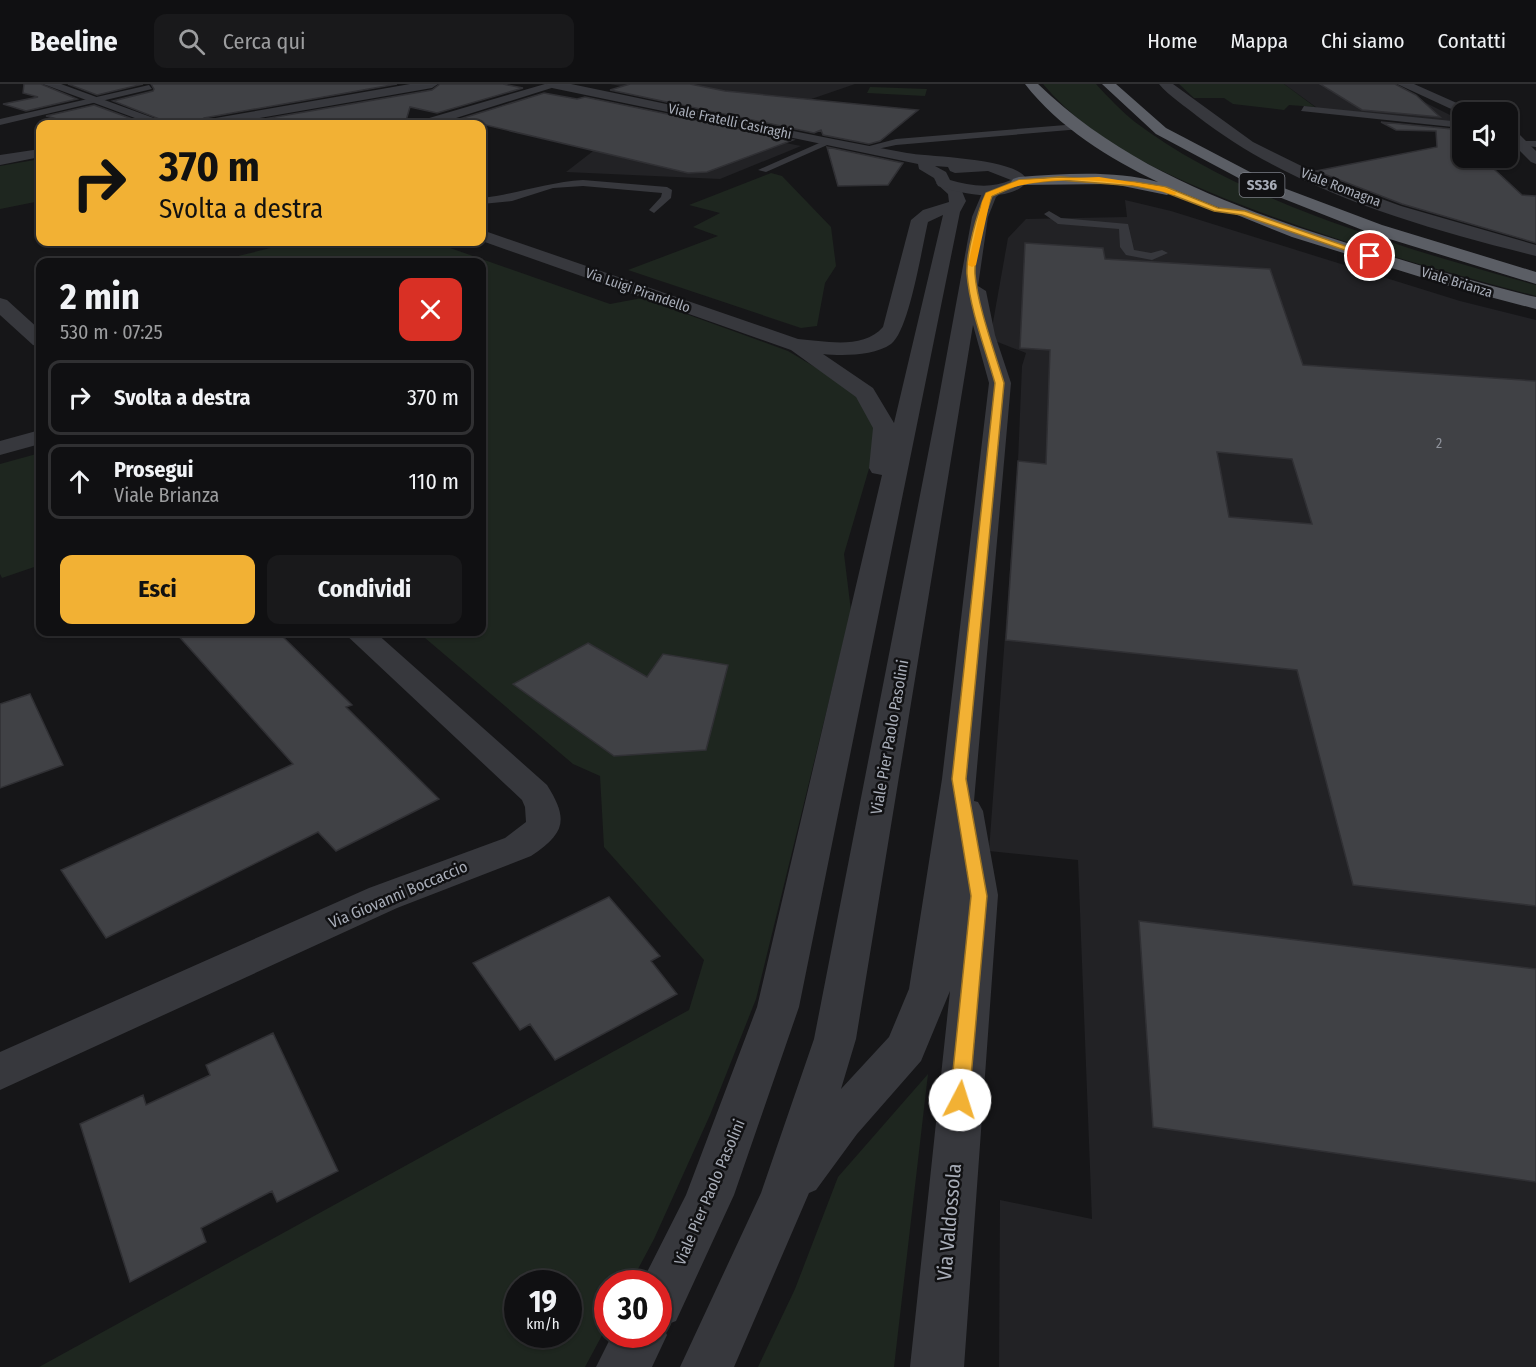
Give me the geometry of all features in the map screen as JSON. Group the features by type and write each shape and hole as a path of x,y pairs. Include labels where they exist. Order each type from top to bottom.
{"highway":[{"name":"SS36","path":"1030,84 1078,127 1118,154 1243,213"},
{"name":"Viale Brianza","path":"1108,84 1161,131 1222,166 1323,210 1435,249 1536,278"},
{"path":"1004,170 1078,174 1096,172 1113,164 1118,154"},
{"path":"1019,182 1060,178 1135,184 1163,189 1216,210 1243,213"},
{"name":"Viale Brianza","path":"1243,213 1329,244 1493,293 1536,303"},
{"path":"1493,293 1519,306 1536,310"}],"street":[{"path":"49,84 152,120"},
{"path":"227,120 432,84"},
{"path":"437,120 554,84"},
{"name":"Viale Fratelli Casiraghi","path":"554,84 909,159 1004,170"},
{"name":"Viale Romagna","path":"1165,84 1214,125 1262,154 1338,188 1446,225 1536,251"},
{"path":"1403,84 1452,105"},
{"path":"1447,103 1480,100"},
{"path":"1528,144 1536,159"},
{"path":"0,160 36,154"},
{"name":"Viale Fratelli Casiraghi","path":"909,159 946,188"},
{"path":"795,345 840,349 883,339 892,328 920,220 929,214 946,188 951,169 975,166"},
{"path":"946,188 998,189 1019,182 1019,178 1014,173 1004,170"},
{"name":"Viale Pier Paolo Pasolini","path":"672,1278 741,1117 778,1007 879,554 946,188"},
{"name":"Viale Pier Paolo Pasolini","path":"707,1367 784,1195 835,1039 983,210 989,195 998,189"},
{"name":"Via Luigi Pirandello","path":"486,236 795,345"},
{"name":"Viale Pier Paolo Pasolini","path":"784,1195 841,1120 906,1048 930,989 959,779 1000,383 985,334 971,273"},
{"path":"0,304 36,337"},
{"path":"795,345 865,393 885,428 880,473 860,539 879,554"},
{"path":"0,448 36,438"},
{"name":"Via Giovanni Boccaccio","path":"0,1072 383,898 518,847 536,835 544,824 543,807 535,793 362,636"},
{"name":"Viale Pier Paolo Pasolini","path":"959,779 979,896 962,1077"},
{"name":"Via Valdossola","path":"937,1367 962,1077"},
{"path":"623,1367 634,1348"}],"lane":[{"path":"0,122 148,87"},
{"path":"1304,109 1426,123 1452,124"},
{"path":"10,110 29,116"},
{"path":"863,149 896,142 1078,127"},
{"path":"763,170 829,142"},
{"path":"486,201 512,198 552,185 583,183 667,190 666,198 654,210"},
{"path":"1049,214 1058,221 1124,226 1126,247 1130,253 1152,257 1161,254"}],"shaded area":[{"path":"610,84 855,84 765,115"},
{"path":"1043,84 1096,84 1135,122 1177,151 1224,176 1275,200 1381,239 1536,285 1536,296 1357,245 1287,222 1195,186 1113,144 1087,126"},
{"path":"1179,84 1284,84 1315,107 1289,105 1284,110 1233,104 1224,98 1194,98"},
{"path":"1284,84 1388,84 1452,116 1452,121 1428,122 1320,110"},
{"path":"870,87 927,89 925,96 867,93"},
{"path":"641,114 801,146 720,179 566,172"},
{"path":"36,160 36,202 0,209 0,166"},
{"path":"771,173 782,176 831,227 836,266 825,283 817,326 801,328 628,270 718,236 693,227 720,213 689,205"},
{"path":"1125,200 1171,211 1460,301 1536,320 1536,1367 999,1367 1000,1200 1092,1219 1078,860 989,851 1018,461 1022,366 1026,353 990,339 1008,238 1026,219 1127,217"},
{"path":"279,246 444,246 479,258 230,258"},
{"path":"486,261 610,304 642,298 788,351 825,373 856,396 875,425 873,455 844,554 851,611 756,999 710,1115 654,1239 637,1270 594,1270 595,1348 585,1367 39,1367 689,1010 704,960 604,847 600,776 573,764 423,636 486,636"},
{"path":"36,454 36,566 2,578 0,574 0,464"},
{"path":"928,1074 894,1367 758,1367 795,1289 838,1177"}],"building":[{"path":"24,84 41,84 77,99 26,111 3,104 38,97 23,93"},
{"path":"68,84 143,84 97,95"},
{"path":"151,84 397,84 201,120 162,120 113,101 154,89"},
{"path":"440,84 503,84 523,88 437,113 410,107 406,120 258,120 432,90"},
{"path":"630,84 690,84 725,91 918,110 880,141 869,144 823,135 821,130 814,133 610,90"},
{"path":"1320,84 1395,84 1416,95 1440,117 1362,110"},
{"path":"544,93 577,99 585,97 793,140 707,172 688,173 486,125 486,120 460,119"},
{"path":"94,105 135,120 60,120 46,116"},
{"path":"1381,122 1452,129 1452,168 1493,168 1522,195 1536,196 1536,243 1402,204 1316,171 1437,147 1436,131 1396,130"},
{"path":"827,147 903,163 888,185 838,186"},
{"path":"1025,243 1103,248 1105,259 1270,269 1303,365 1536,381 1536,906 1353,885 1297,670 1006,640 1018,461 1046,464 1050,350 1020,348","holes":["1217,452 1292,459 1312,524 1229,517"]},
{"path":"179,636 282,636 352,705 346,707 439,799 336,851 318,832 106,938 61,870 293,764"},
{"path":"588,643 647,677 663,654 728,665 706,750 614,756 513,684"},
{"path":"30,694 63,765 0,788 0,704"},
{"path":"609,897 660,956 651,961 677,994 555,1060 530,1024 520,1030 473,963"},
{"path":"1139,921 1536,969 1536,1182 1153,1127"},
{"path":"273,1033 338,1171 277,1202 272,1191 201,1228 206,1242 130,1282 80,1124 143,1095 146,1105 210,1075 206,1065"}],"slow traffic":[{"path":"972,265 985,202 989,195 998,189 1019,182 1060,178 1099,179 1163,189 1174,193"}],"route":[{"path":"960,1100 979,896 959,779 1000,383 985,334 971,273 980,218 985,202 989,195 998,189 1019,182 1060,178 1099,179 1135,184 1163,189 1216,210 1243,213 1370,256"}]}
